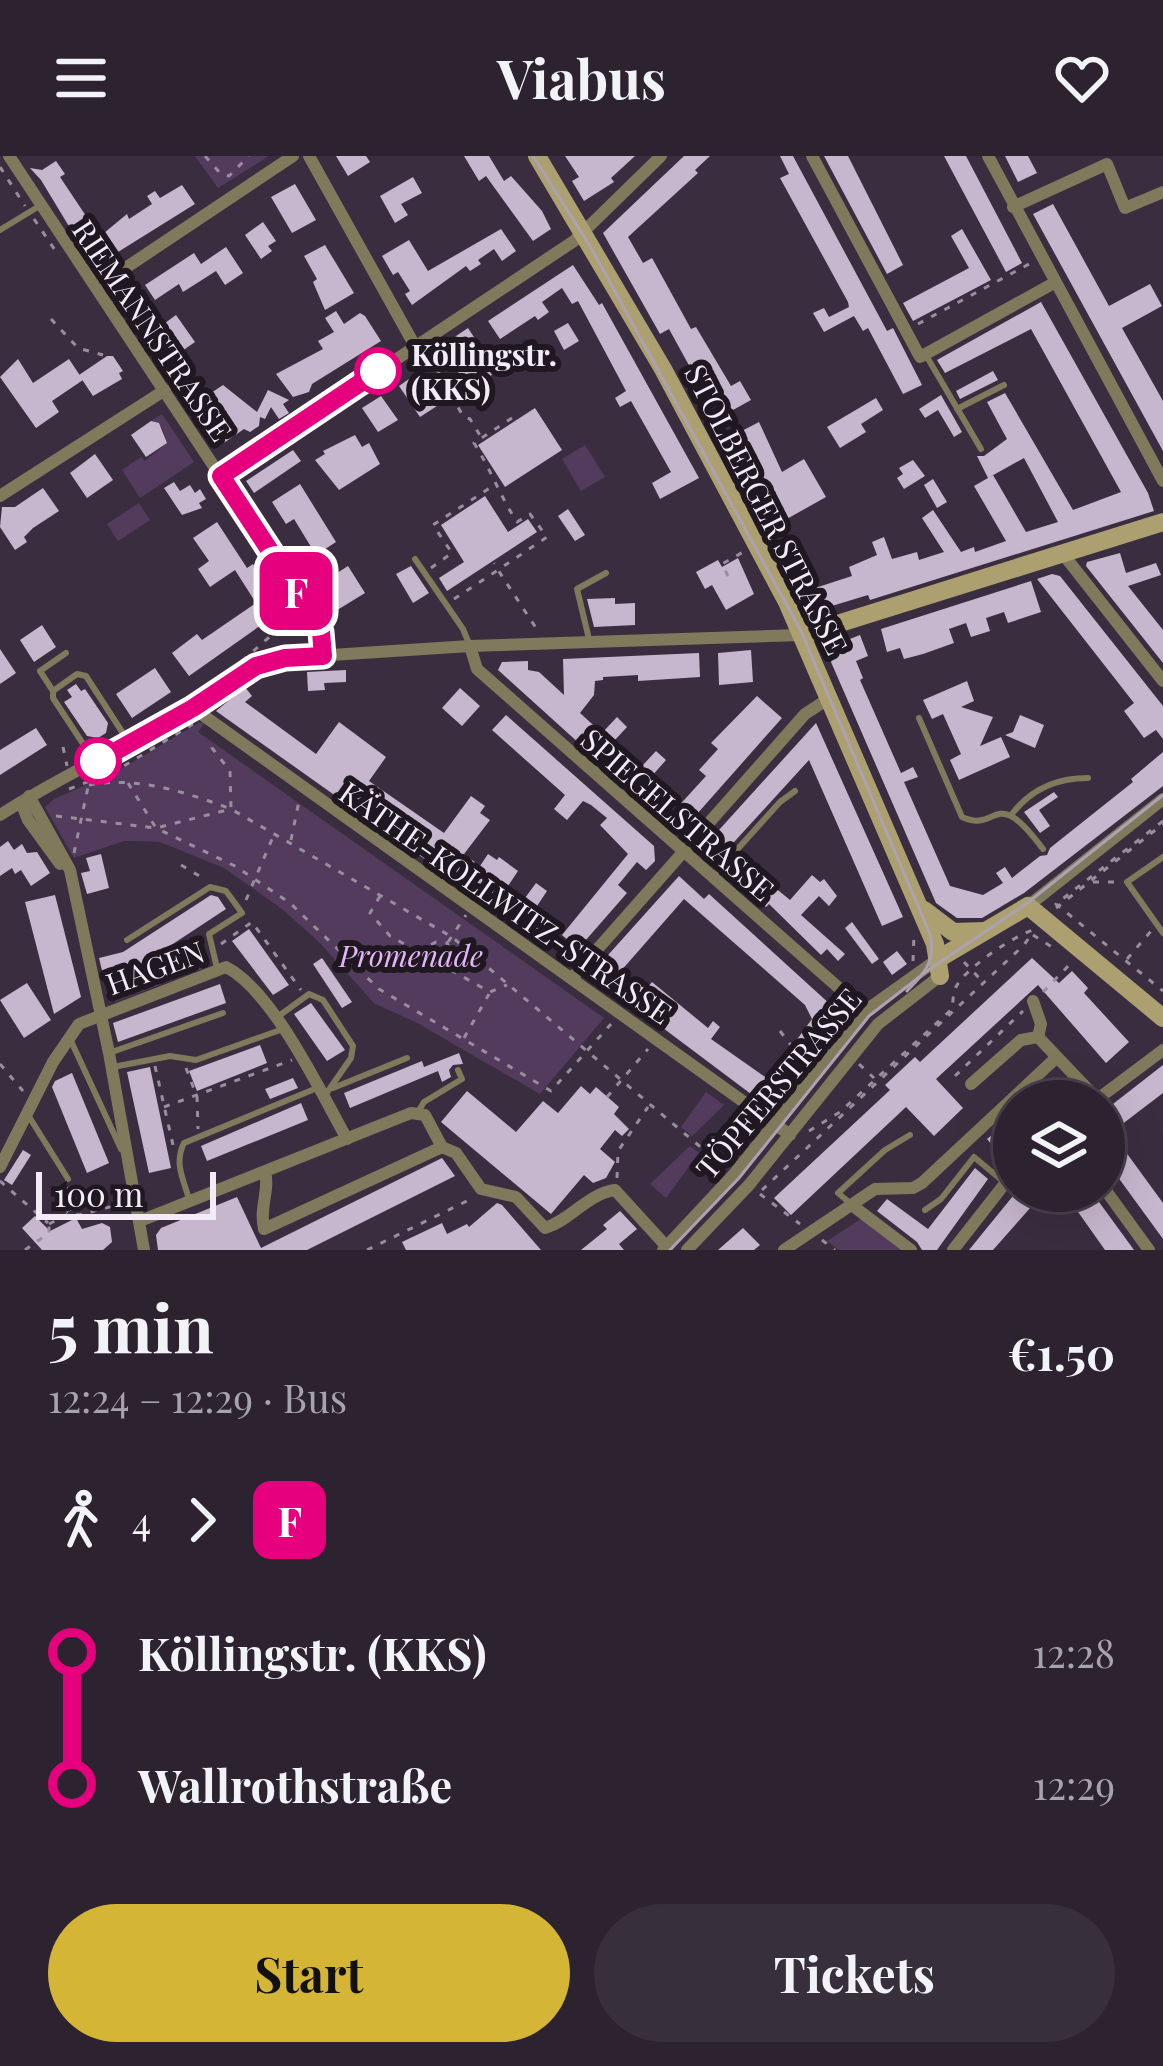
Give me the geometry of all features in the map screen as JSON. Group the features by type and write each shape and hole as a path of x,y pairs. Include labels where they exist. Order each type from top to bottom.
{"main road":[{"name":"STOLBERGER STRASSE","path":"537,156 752,533 802,635 939,968"},
{"path":"802,635 1163,521"},
{"path":"916,903 953,932 996,928 1041,915 1163,1018"},
{"path":"939,968 989,940 996,928"}],"street":[{"name":"RIEMANNSTRASSE","path":"9,156 307,606 321,632 323,656"},
{"path":"97,287 292,156"},
{"path":"309,156 418,344"},
{"path":"221,476 584,233 661,156"},
{"path":"812,156 920,357 1054,284"},
{"path":"988,156 1163,481"},
{"path":"1013,207 1105,160 1125,208 1163,192"},
{"path":"0,496 165,390"},
{"path":"1063,554 1163,682"},
{"path":"0,816 129,743 198,711 256,666 285,658 470,646 802,635"},
{"name":"SPIEGELSTRASSE","path":"470,646 477,668 866,1011"},
{"path":"572,978 805,714 828,699"},
{"name":"KÄTHE-KOLLWITZ-STRASSE","path":"198,711 790,1135"},
{"path":"25,799 28,820 75,891"},
{"path":"25,799 70,869 111,1060 144,1250"},
{"path":"1041,915 1062,873 1163,799"},
{"path":"0,816 28,820"},
{"path":"221,967 242,975 279,1024 324,1091 347,1139"},
{"name":"HAGEN","path":"0,1167 29,1106 79,1024 100,1006 221,967"},
{"name":"TÖPFERSTRASSE","path":"665,1248 776,1124 866,1011 939,968"},
{"name":"TÖPFERSTRASSE","path":"686,1250 790,1135 878,1024 939,968"},
{"path":"1033,1001 1041,1024 1038,1037"},
{"path":"1038,1037 1078,1080"},
{"path":"971,1084 1021,1040 1038,1037"},
{"path":"1125,1085 1163,1050"},
{"path":"784,1250 875,1189 913,1188 922,1183 1058,1057"},
{"path":"140,1221 415,1112 425,1115 442,1147 456,1153 481,1189 516,1197 545,1228 557,1225 587,1197 615,1190 665,1248"},
{"path":"265,1172 268,1180 259,1208 264,1229 442,1147"},
{"path":"953,1250 993,1198"},
{"path":"853,1206 907,1249"},
{"path":"1121,1212 1149,1250"}],"lane":[{"path":"0,230 41,205"},
{"path":"925,354 981,449"},
{"path":"957,409 1004,385"},
{"path":"415,559 470,646"},
{"path":"589,642 577,590 607,573"},
{"path":"67,653 40,671 94,763"},
{"path":"52,691 77,674 86,676 129,743"},
{"path":"919,718 962,817 971,821 1000,812 1012,814 1043,849"},
{"path":"1012,814 1046,785 1065,778 1088,778"},
{"path":"712,877 780,802 796,791"},
{"path":"1163,857 1127,881 1163,933"},
{"path":"127,940 210,886 226,891 242,913 208,934 221,967"},
{"path":"111,1060 190,1059 279,1024 306,997 323,1000 353,1046 351,1058 324,1091"},
{"path":"111,1060 223,1013"},
{"path":"70,1038 133,1175"},
{"path":"190,1202 178,1156 184,1143 406,1058"},
{"path":"415,1112 462,1079 458,1070"},
{"path":"29,1106 68,1180"},
{"path":"853,1206 838,1193 885,1150 910,1135"},
{"path":"925,1210 941,1199 974,1157 993,1168"}],"path":[{"path":"205,156 220,173 230,176 250,156"},
{"path":"906,331 1040,258"},
{"path":"51,319 86,353 104,355"},
{"path":"418,344 482,439"},
{"path":"447,604 547,538 530,514 517,522 474,443 512,418"},
{"path":"424,572 452,553 433,526 499,482"},
{"path":"728,576 722,564 746,550"},
{"path":"494,563 538,630"},
{"path":"238,665 307,606"},
{"path":"74,845 88,785 154,750 198,711"},
{"path":"218,726 212,748 230,771 231,809"},
{"path":"63,747 66,764"},
{"path":"127,782 156,828 256,880 290,903 379,989 550,1091 589,1054 621,1013"},
{"path":"68,789 127,782 197,796 275,832 452,937 707,1154"},
{"path":"290,842 302,786"},
{"path":"56,830 47,814 79,822 156,828 231,809"},
{"path":"807,1132 840,1112 952,1009 956,986 970,970 1163,822"},
{"path":"244,904 275,832"},
{"path":"64,845 73,860"},
{"path":"181,865 210,886"},
{"path":"1088,881 1127,881"},
{"path":"381,895 370,913 390,936 490,992"},
{"path":"446,943 472,907"},
{"path":"955,1076 1074,959 1041,915"},
{"path":"1041,915 1126,960 1163,991"},
{"path":"810,1231 758,1192 1024,945 1041,915"},
{"path":"212,950 252,922 306,997"},
{"path":"1126,960 1157,924"},
{"path":"911,926 913,961"},
{"path":"100,1006 208,934"},
{"path":"424,958 425,948 446,943"},
{"path":"446,943 455,959 450,972"},
{"path":"161,962 173,985"},
{"path":"464,1040 490,992 508,984"},
{"path":"780,1031 793,1048"},
{"path":"607,1096 643,1055"},
{"path":"164,1107 300,1057"},
{"path":"153,1059 178,1156"},
{"path":"190,1059 186,1068 197,1097 198,1136"},
{"path":"0,1064 29,1106"},
{"path":"615,1190 618,1150 649,1106"},
{"path":"756,1190 782,1161"},
{"path":"0,1181 49,1224 49,1233 26,1250"},
{"path":"368,1250 468,1203 481,1189"},
{"path":"49,1224 70,1213 79,1215 136,1200"}],"green space":[{"path":"195,156 269,156 218,188"},
{"path":"162,414 194,462 140,498 122,470 141,457 145,461 167,443 162,427 151,421"},
{"path":"585,445 605,477 581,491 562,459"},
{"path":"139,503 150,520 118,541 107,524"},
{"name":"Promenade","path":"200,722 204,724 198,732 604,1018 540,1094 374,1003 319,942 224,868 160,842 124,841 74,858 45,807"},
{"path":"198,943 202,969 115,1002 113,994"},
{"path":"706,1092 724,1105 692,1136 681,1127"},
{"path":"690,1146 699,1153 666,1198 650,1184"},
{"path":"861,1219 902,1250 839,1250 827,1241"}],"building":[{"path":"336,156 366,156 370,162 348,176"},
{"path":"464,156 489,156 504,181 511,176 542,211 551,229 533,241 486,176 479,181"},
{"path":"565,156 635,156 611,178 614,182 584,201 572,181 579,177"},
{"path":"684,156 710,156 695,170 698,173 628,237 643,263 652,258 691,329 696,327 731,386 740,381 751,400 724,415 708,385 702,389 669,329 660,334 603,233"},
{"path":"780,156 793,156 887,331 893,328 922,385 903,394 868,328 863,331 854,316 824,332 813,313 824,308 829,317 849,307 848,302 780,178 789,174"},
{"path":"824,156 848,156 903,265 887,274"},
{"path":"944,156 966,156 1022,263 1006,272"},
{"path":"1005,156 1028,156 1037,173 1018,182"},
{"path":"56,161 65,174 60,177 90,222 73,233 30,168 42,170"},
{"path":"413,177 422,193 401,204 408,215 395,223 380,196"},
{"path":"295,184 316,220 292,233 271,197"},
{"path":"182,185 195,204 118,252 104,233 127,214 129,219 152,204 147,196 155,191 160,198"},
{"path":"1053,204 1109,306 1150,284 1162,306 1122,328 1163,401 1163,451 1033,214"},
{"path":"263,222 276,241 261,259 245,235"},
{"path":"501,229 516,251 502,261 494,249 478,260 481,264 470,271 466,266 412,305 405,294 410,291 382,256 409,240 428,271"},
{"path":"962,229 991,280 913,321 903,303 969,268 951,236"},
{"path":"325,245 354,293 325,310 313,282 317,279 304,256"},
{"path":"226,247 243,273 225,285 216,271 183,292 179,284 155,300 145,285 194,253 201,264"},
{"path":"573,265 602,303 699,478 660,499 652,483 671,472 631,401 620,407 615,398 626,391 578,301 572,304 562,288 542,302 549,312 500,339 488,321"},
{"path":"1041,302 1154,511 870,600 868,595 822,609 815,588 852,576 849,567 877,555 872,542 884,537 892,559 917,552 919,560 944,552 922,518 933,510 961,552 1006,541 974,486 988,478 977,456 1007,439 987,402 1005,393 1073,510 1121,492 1031,329 945,373 937,360","holes":["1024,458 1058,522 1026,532 993,475"]},
{"path":"336,311 344,324 360,313 365,316 381,341 312,384 309,392 293,397 276,374 323,349 318,341 334,332 325,318"},
{"path":"176,315 195,342 169,360 150,334"},
{"path":"568,323 579,341 564,350 554,331"},
{"path":"468,328 485,354 492,350 499,361 488,368 493,374 468,391 444,344"},
{"path":"113,356 123,371 119,373 122,379 93,396 79,375"},
{"path":"18,359 33,383 69,359 83,380 52,401 59,412 36,428 0,377"},
{"path":"993,371 998,380 960,399 956,391"},
{"path":"419,372 440,404 420,417 399,386"},
{"path":"223,385 257,412 268,390 289,400 283,404 289,413 279,419 271,407 265,419 260,417 259,426 250,432 244,429 218,447 193,411 198,408 193,401 200,393 208,395"},
{"path":"941,395 962,432 954,437 938,410 925,418 919,409"},
{"path":"381,396 398,420 378,432 362,408"},
{"path":"876,398 883,410 861,424 866,432 840,448 827,427"},
{"path":"535,408 562,450 505,487 478,445"},
{"path":"151,421 159,423 167,443 146,457 131,435"},
{"path":"759,422 782,472 804,459 826,497 769,529 756,504 768,498 736,434"},
{"path":"355,435 362,447 369,443 380,464 339,490 315,460"},
{"path":"293,450 301,461 254,493 246,481"},
{"path":"95,454 113,480 87,498 70,473"},
{"path":"913,460 925,476 904,489 897,478 903,474 899,468"},
{"path":"933,479 947,502 937,508 924,485"},
{"path":"174,482 180,491 190,485 195,493 200,489 206,499 199,503 202,508 182,515 164,488"},
{"path":"300,484 336,542 316,555 294,519 286,524 272,502"},
{"path":"43,488 59,511 33,528 24,537 27,542 15,550 0,527 2,507 15,507"},
{"path":"485,496 508,532 528,519 537,532 447,591 439,578 464,562 441,525"},
{"path":"568,509 585,535 575,541 558,516"},
{"path":"217,522 247,568 253,564 281,611 189,676 172,653 197,634 202,640 256,603 235,570 210,587 198,569 209,561 193,538"},
{"path":"1120,553 1126,573 1156,563 1161,575 1128,586 1163,630 1163,663 1086,566"},
{"path":"738,558 754,594 726,610 712,585 705,589 696,572 718,560 722,567"},
{"path":"348,566 365,593 334,612 317,586"},
{"path":"411,566 429,593 413,603 396,574"},
{"path":"1060,576 1163,706 1163,739 1156,730 1144,738 1124,711 1134,703 1037,579"},
{"path":"1031,581 1041,612 1008,623 1004,612 986,618 990,631 971,637 966,623 949,629 954,643 904,659 900,648 887,652 881,629"},
{"path":"615,598 615,604 635,603 635,625 594,627 587,599"},
{"path":"42,625 56,647 34,662 20,640"},
{"path":"860,635 868,656 856,661 860,680 901,773 913,767 918,777 904,782 950,886 983,895 1003,883 996,873 1005,867 1012,878 1047,855 1163,752 1163,786 1024,893 982,918 957,918 936,903 831,662 832,646"},
{"path":"0,649 16,673 0,684"},
{"path":"751,650 753,682 719,685 718,653"},
{"path":"699,653 700,677 638,681 638,675 603,677 595,681 594,695 580,713 602,733 617,717 627,727 614,741 642,766 656,751 666,760 651,777 658,784 643,801 498,670 502,662 528,661 528,670 539,672 564,695 563,659"},
{"path":"155,668 171,692 132,718 116,694"},
{"path":"346,670 346,682 324,683 325,690 308,691 307,672"},
{"path":"967,681 974,701 961,707 993,717 980,746 1001,737 1010,757 959,780 950,760 961,754 943,714 932,719 923,700"},
{"path":"76,684 81,691 85,689 108,723 106,733 98,738 87,736 64,702 72,697 67,690"},
{"path":"245,687 252,696 245,702 316,754 339,722 386,757 369,781 444,833 471,796 485,806 480,813 490,820 464,854 480,866 488,854 499,857 518,871 508,886 525,898 536,883 547,891 535,909 556,924 543,943 480,898 483,895 466,883 464,887 455,876 216,711"},
{"path":"460,688 480,706 462,726 442,708"},
{"path":"757,696 782,718 689,823 675,810 706,776 699,770 718,749 711,743"},
{"path":"506,715 654,846 655,861 646,870 637,862 618,885 627,893 578,949 562,935 628,854 600,825 607,818 591,805 583,801 567,820 554,809 565,795 492,730"},
{"path":"1020,715 1044,725 1035,748 1005,735 1013,732"},
{"path":"816,723 903,917 882,926 809,760 724,853 709,841"},
{"path":"36,728 47,745 0,775 0,750"},
{"path":"1054,792 1058,797 1039,810 1050,826 1040,833 1024,812"},
{"path":"8,841 14,850 22,844 27,853 37,852 50,873 31,886 21,870 15,874 12,868 0,876 0,847"},
{"path":"101,854 109,888 87,894 81,873 90,871 86,858"},
{"path":"750,867 790,900 812,875 820,882 824,879 837,896 829,906 819,896 801,915 845,954 838,961 827,949 821,955 769,904 766,907 750,894 737,881"},
{"path":"679,876 704,899 709,894 843,1016 771,1109 591,974","holes":["684,899 805,1005 812,1019 768,1079 711,1039 720,1027 713,1021 708,1028 652,982 644,992 620,972"]},
{"path":"55,895 81,997 54,1014 25,902"},
{"path":"211,895 226,909 112,984 105,983 99,958 123,952"},
{"path":"852,922 879,959 872,964 845,928"},
{"path":"249,929 289,985 273,995 232,941"},
{"path":"897,951 907,964 892,975 883,962"},
{"path":"322,958 352,1002 342,1008 313,964"},
{"path":"1032,958 1059,983 1072,971 1088,988 1084,993 1129,1042 1106,1063 1038,985 936,1079 963,1108 934,1136 906,1107 791,1215 774,1198 890,1090 885,1085 915,1057 920,1062"},
{"path":"27,983 51,1020 24,1038 0,1000"},
{"path":"220,984 226,1003 118,1042 113,1023"},
{"path":"311,1003 345,1050 327,1061 294,1014"},
{"path":"260,1045 267,1063 197,1091 189,1071"},
{"path":"459,1053 463,1064 453,1065 451,1077 442,1082 438,1071 350,1108 344,1093 422,1061 424,1067"},
{"path":"1163,1065 1163,1093 1125,1122 1125,1095"},
{"path":"150,1067 171,1168 149,1173 127,1072"},
{"path":"72,1073 109,1163 87,1173 52,1087"},
{"path":"293,1078 298,1088 270,1099 265,1089"},
{"path":"581,1086 590,1094 596,1087 619,1107 614,1114 629,1129 622,1136 615,1130 600,1149 615,1162 606,1178 593,1183 584,1175 551,1214 441,1122 467,1091 516,1132 543,1101 558,1113"},
{"path":"301,1103 308,1120 207,1161 201,1146"},
{"path":"23,1150 31,1155 12,1185 4,1180"},
{"path":"1125,1151 1163,1203 1163,1239 1125,1187"},
{"path":"442,1158 455,1176 307,1250 158,1250 156,1235 161,1228 237,1197 261,1248"},
{"path":"975,1168 988,1179 937,1250 922,1250 877,1211 887,1199 928,1229"},
{"path":"68,1187 78,1206 67,1213 56,1194"},
{"path":"497,1203 541,1250 406,1250 402,1242 442,1223 447,1234 469,1227"},
{"path":"620,1211 637,1229 619,1244 624,1250 581,1250 607,1229 603,1225"},
{"path":"1000,1212 1026,1212 993,1250 969,1250"},
{"path":"1078,1212 1106,1212 1134,1250 1105,1250"},
{"path":"35,1216 50,1231 76,1218 82,1229 102,1223 110,1227 112,1242 103,1250 42,1250 22,1228"},
{"path":"743,1228 760,1245 754,1250 718,1250"}],"tram line":[{"path":"533,156 590,246 800,629 930,934 928,966 907,991"},
{"path":"670,1250 739,1178 869,1016 1026,904 1163,795"}],"bus line":[{"name":"F","path":"98,761 256,666 285,658 323,656 316,621 221,476 378,371"}],"place":[{"name":"Köllingstr. (KKS)","path":"378,371"}]}
